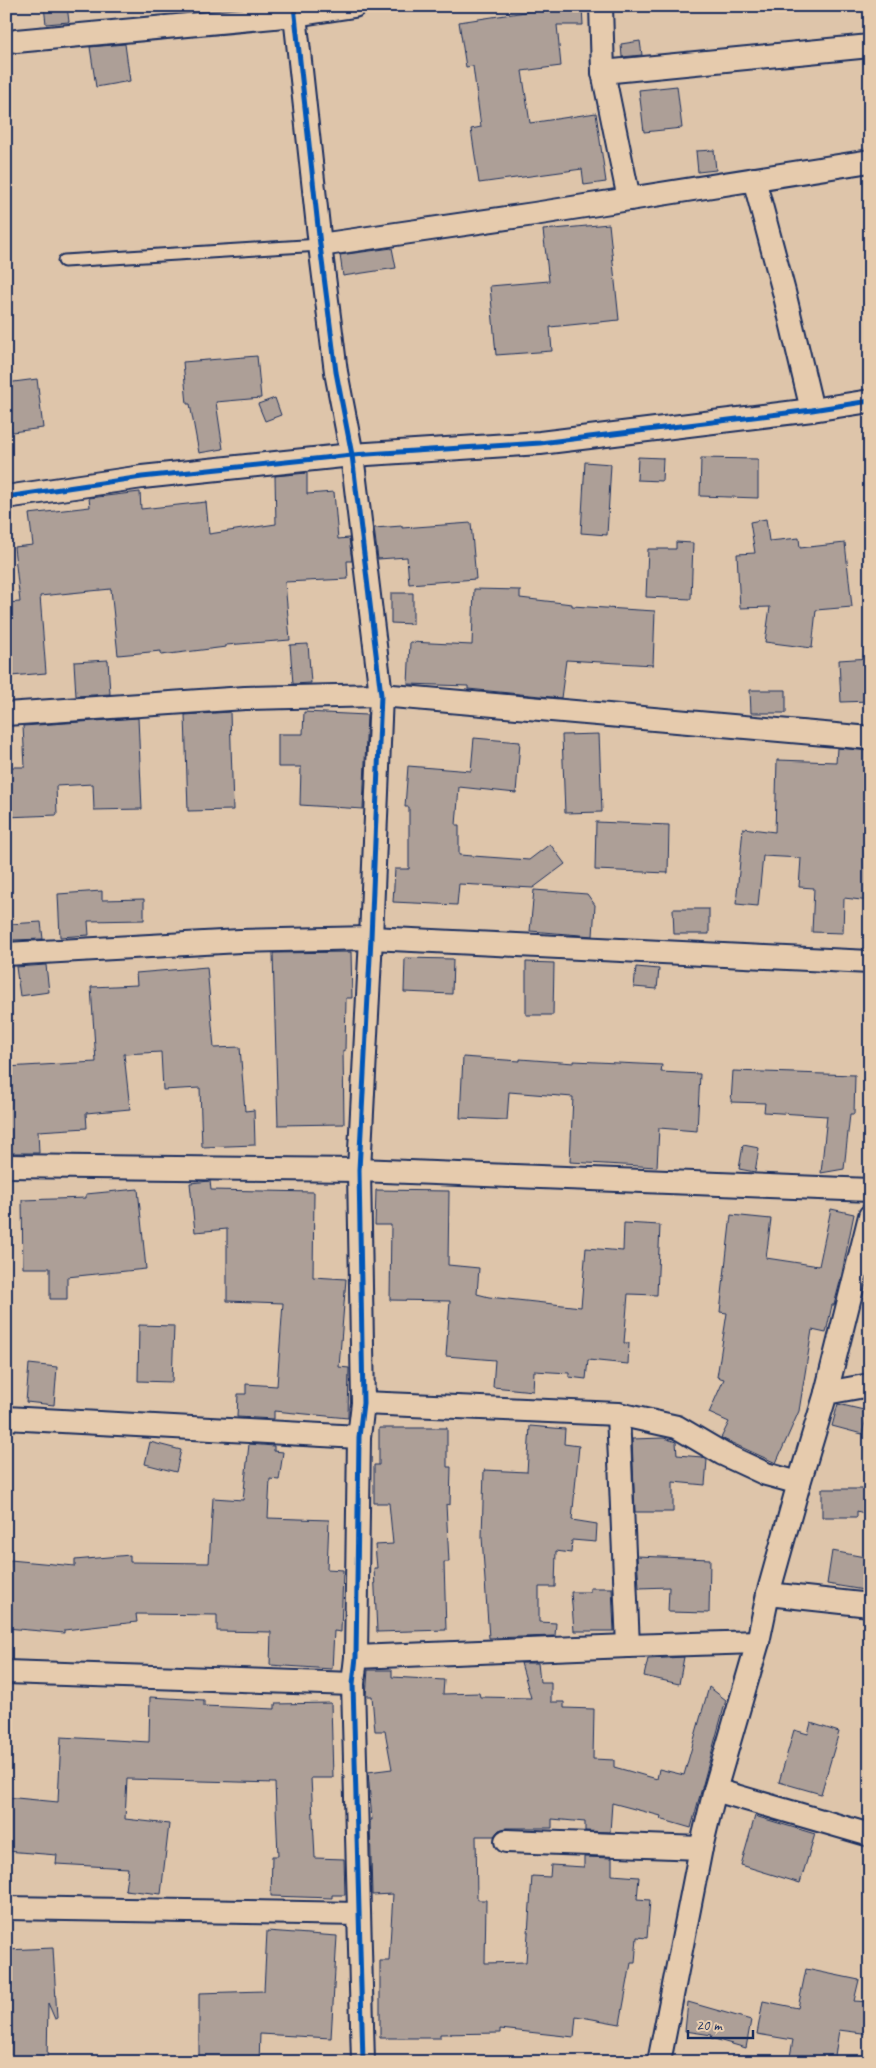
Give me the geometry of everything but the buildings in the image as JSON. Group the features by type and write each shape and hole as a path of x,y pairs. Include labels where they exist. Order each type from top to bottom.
{"street":[{"path":"16,41 295,10 354,6"},
{"path":"602,6 603,72 629,199"},
{"path":"295,10 320,245 336,372 352,455 381,696 359,1170 363,1403 359,1437 356,1657 353,1684 363,2062"},
{"path":"603,72 870,46"},
{"path":"320,245 870,161"},
{"path":"754,180 784,292 812,410"},
{"path":"6,497 142,477 352,455 540,443 812,410 870,401"},
{"path":"6,714 244,698 381,696 870,738"},
{"path":"6,954 240,941 371,938 870,962"},
{"path":"6,1166 359,1170 870,1190"},
{"path":"659,2062 702,1848 716,1790 758,1642 768,1594 826,1393 870,1216"},
{"path":"826,1393 870,1385"},
{"path":"363,1403 618,1414 678,1427 723,1454 766,1474 799,1483"},
{"path":"618,1414 628,1646"},
{"path":"6,1418 359,1437"},
{"path":"768,1594 870,1605"},
{"path":"356,1657 758,1642"},
{"path":"6,1672 353,1684"},
{"path":"716,1790 870,1835"},
{"path":"506,1841 702,1848"},
{"path":"6,1908 359,1914"}],"lane":[{"path":"64,261 320,245"}],"cycle path":[{"path":"294,6 336,372 352,455 381,695 359,1170 363,1403 359,1437 356,1657 353,1684 363,2062"},
{"path":"6,497 142,477 352,455 540,443 812,410 870,401"}]}
